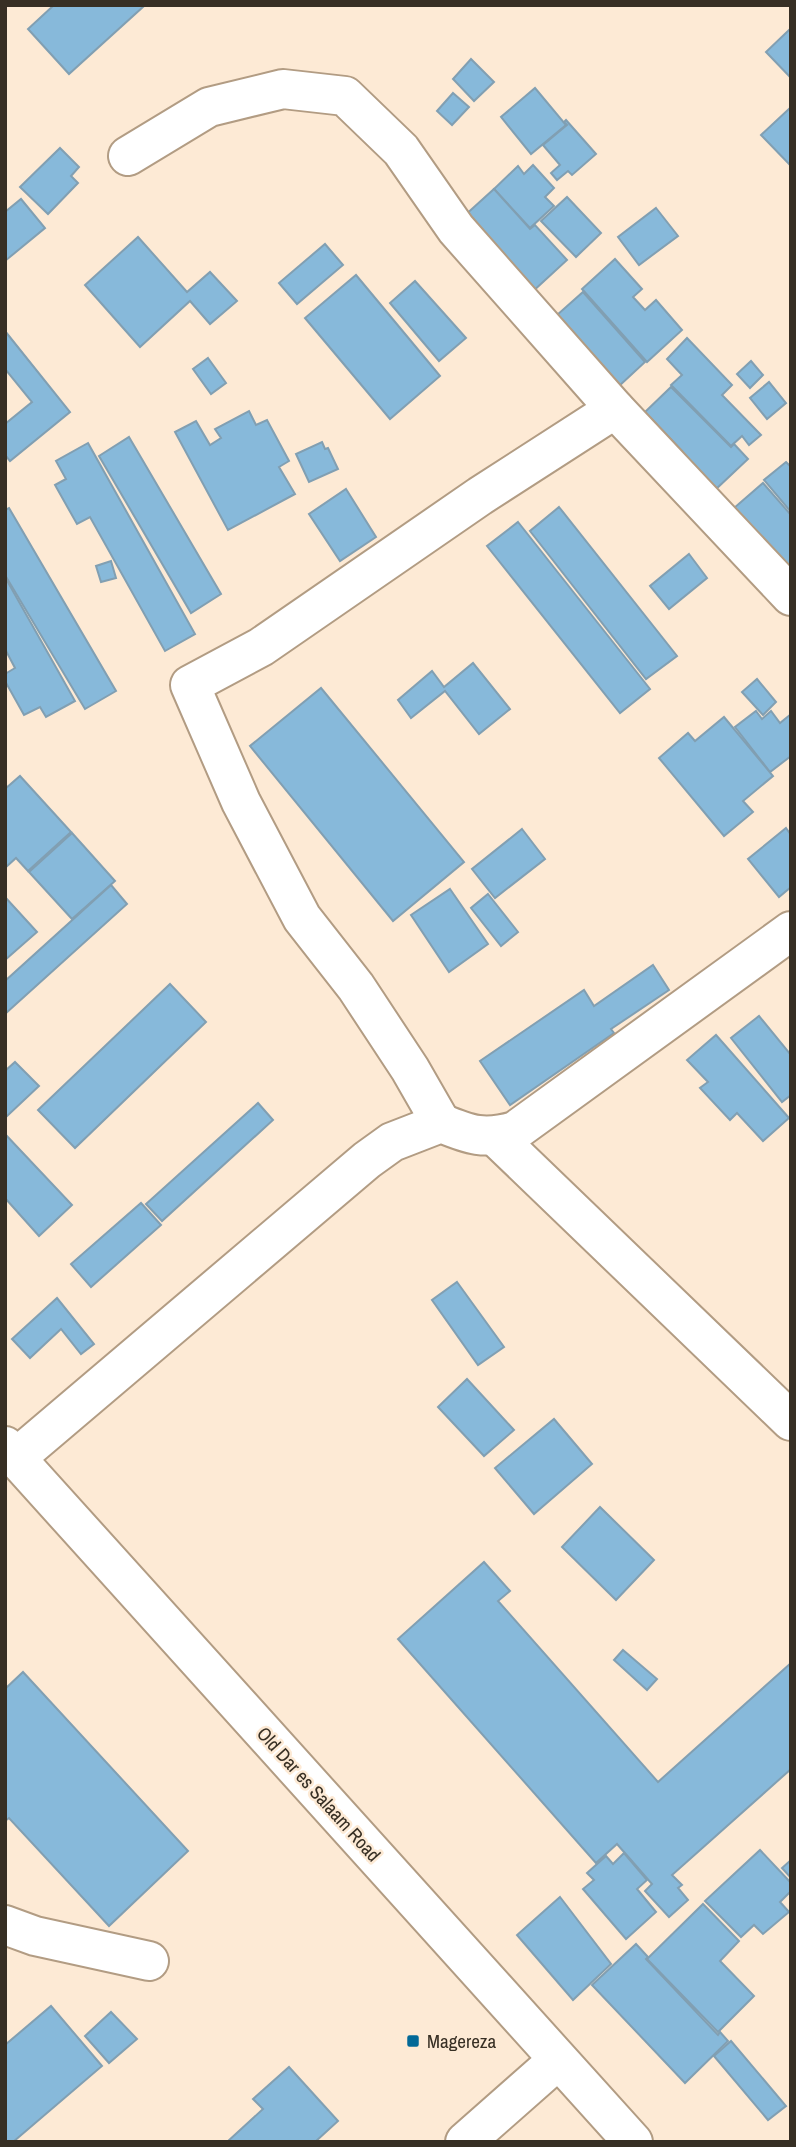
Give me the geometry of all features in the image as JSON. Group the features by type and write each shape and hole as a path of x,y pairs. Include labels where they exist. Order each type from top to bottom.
{"street":[{"path":"128,156 209,107 284,89 345,96 401,150 456,229 615,409 791,596"},
{"path":"615,409 469,504 261,647 190,685 241,802 302,918 356,987 410,1069 441,1123 472,1135 496,1137 515,1131 791,931"},
{"path":"10,1452 367,1160 392,1142 441,1123"},
{"path":"496,1137 791,1421"},
{"name":"Old Dar es Salaam Road","path":"10,1452 633,2142"},
{"path":"5,1925 35,1936 149,1961"},
{"path":"465,2142 558,2060"}],"building":[{"path":"54,5 144,6 69,74 28,29"},
{"path":"791,28 791,78 766,52"},
{"path":"471,59 494,82 474,101 453,79"},
{"path":"535,88 566,125 531,154 501,117"},
{"path":"453,93 469,107 452,125 437,111"},
{"path":"791,107 791,166 761,135"},
{"path":"566,120 596,154 572,175 568,171 557,180 551,173 560,165 543,145 567,125 564,122"},
{"path":"60,148 79,167 71,176 78,183 48,214 20,187"},
{"path":"533,165 554,188 545,197 554,206 530,228 494,189 518,166 524,174"},
{"path":"494,189 530,229 535,225 567,260 531,293 463,217"},
{"path":"567,197 601,233 576,257 541,221"},
{"path":"21,199 45,228 5,261 5,212"},
{"path":"656,208 678,236 639,265 618,237"},
{"path":"138,237 187,292 210,272 237,301 210,324 190,301 140,347 85,285"},
{"path":"325,244 343,265 297,304 279,283"},
{"path":"615,259 642,289 633,297 645,310 656,300 682,330 647,362 582,289"},
{"path":"356,275 440,376 390,419 305,318"},
{"path":"415,281 466,338 439,361 390,303"},
{"path":"583,292 645,362 619,386 557,315"},
{"path":"5,331 70,412 10,461 5,455 5,424 32,402 5,369"},
{"path":"687,338 732,385 722,395 761,435 749,445 742,436 731,446 671,385 682,375 667,359"},
{"path":"208,358 226,383 211,394 193,369"},
{"path":"751,361 763,375 750,388 737,374"},
{"path":"769,382 786,403 767,419 750,398"},
{"path":"671,387 731,447 734,444 748,459 715,490 645,412"},
{"path":"249,411 256,425 267,420 289,461 279,467 295,494 228,530 175,432 196,421 210,445 221,438 215,429"},
{"path":"129,437 221,594 191,613 99,456"},
{"path":"322,442 325,449 328,448 338,469 309,482 296,454"},
{"path":"88,443 195,634 165,651 90,517 77,524 55,485 66,479 56,461"},
{"path":"786,462 791,467 791,512 764,480"},
{"path":"763,483 791,515 791,573 734,508"},
{"path":"346,489 376,537 340,561 309,514"},
{"path":"559,507 677,656 646,679 530,531"},
{"path":"9,508 116,691 85,709 5,575 5,510"},
{"path":"518,522 650,689 620,713 487,546"},
{"path":"689,554 707,578 669,609 650,586"},
{"path":"111,561 116,578 101,582 96,566"},
{"path":"5,577 75,701 46,717 40,707 24,715 5,681 5,674 15,668 5,649"},
{"path":"473,663 510,709 479,734 445,691 411,718 398,700 432,671 444,687"},
{"path":"757,679 776,702 763,715 742,692"},
{"path":"321,688 464,862 393,921 250,746"},
{"path":"756,711 762,719 771,711 780,723 791,714 791,756 770,772 735,727"},
{"path":"724,717 773,776 743,801 753,812 724,836 659,758 688,733 695,741"},
{"path":"20,776 71,832 28,871 16,858 5,868 5,789"},
{"path":"786,828 791,835 791,887 779,897 748,859"},
{"path":"522,829 545,859 495,898 472,869"},
{"path":"72,833 115,881 72,919 29,872"},
{"path":"111,885 127,904 5,1014 5,981"},
{"path":"450,889 488,944 449,972 411,915"},
{"path":"488,894 518,932 501,946 471,908"},
{"path":"5,897 37,932 5,960"},
{"path":"653,965 669,990 611,1029 614,1033 510,1105 480,1061 584,990 594,1006"},
{"path":"170,984 206,1022 75,1148 38,1110"},
{"path":"759,1016 791,1055 791,1095 782,1102 731,1038"},
{"path":"716,1035 789,1118 763,1141 737,1113 730,1120 700,1088 708,1082 687,1060"},
{"path":"15,1062 39,1086 5,1118 5,1071"},
{"path":"258,1103 273,1120 162,1221 146,1204"},
{"path":"5,1134 72,1205 39,1236 5,1198"},
{"path":"141,1203 161,1225 91,1287 71,1264"},
{"path":"457,1282 504,1347 478,1365 432,1300"},
{"path":"57,1298 94,1344 81,1354 61,1329 30,1358 12,1339"},
{"path":"467,1379 514,1430 484,1456 438,1407"},
{"path":"554,1419 592,1464 534,1514 495,1468"},
{"path":"600,1507 654,1560 616,1600 562,1547"},
{"path":"484,1562 510,1591 498,1601 658,1782 791,1663 791,1769 672,1875 682,1885 678,1888 688,1900 669,1917 645,1891 652,1884 617,1844 596,1863 398,1639"},
{"path":"623,1650 657,1679 647,1690 614,1660"},
{"path":"23,1672 188,1851 109,1926 9,1818 5,1821 5,1689"},
{"path":"760,1850 791,1883 791,1891 780,1902 789,1912 763,1934 754,1925 741,1937 705,1901"},
{"path":"624,1853 647,1880 637,1889 656,1912 626,1939 583,1889 594,1880 587,1873 606,1856 613,1864"},
{"path":"791,1860 791,1878 782,1868"},
{"path":"560,1897 611,1964 573,2000 517,1935"},
{"path":"703,1904 739,1941 720,1961 754,1996 718,2032 647,1959"},
{"path":"636,1944 648,1957 646,1959 718,2035 720,2032 728,2041 685,2083 592,1985"},
{"path":"51,2006 102,2066 13,2142 5,2142 5,2045"},
{"path":"111,2012 137,2039 109,2063 85,2036"},
{"path":"731,2041 786,2106 768,2120 714,2056"},
{"path":"289,2067 338,2121 315,2142 227,2142 263,2109 253,2099"}],"place":[{"name":"Magereza","path":"413,2041"}]}
